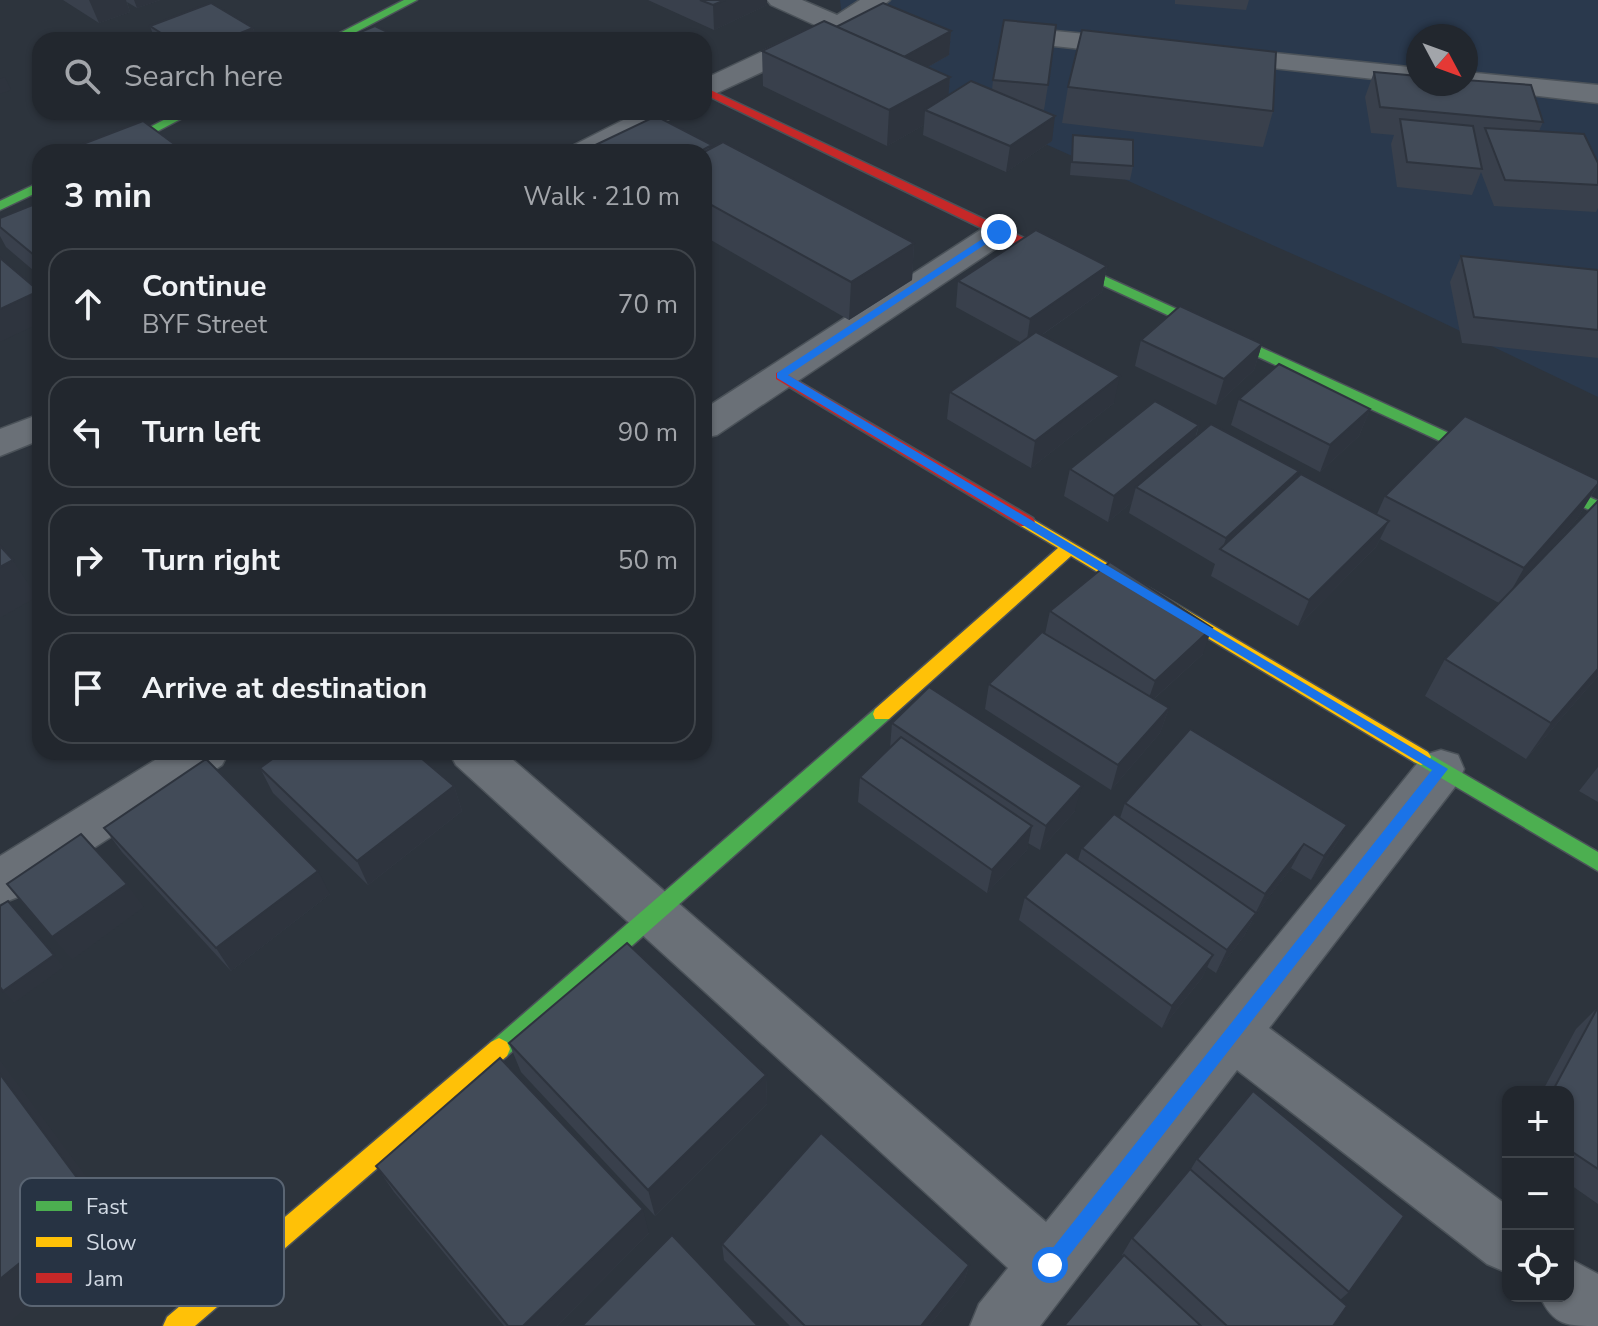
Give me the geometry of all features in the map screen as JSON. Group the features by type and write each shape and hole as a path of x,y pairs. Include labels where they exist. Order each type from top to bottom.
{"street":[{"path":"348,32 412,0"},
{"path":"780,0 839,26"},
{"path":"712,86 839,26 877,0"},
{"path":"1055,39 1166,50"},
{"path":"1197,53 1406,75"},
{"path":"1478,81 1598,94"},
{"path":"712,94 999,232 1598,508"},
{"path":"124,144 172,120"},
{"path":"599,144 645,120"},
{"path":"0,206 32,190"},
{"path":"712,421 999,232"},
{"path":"781,376 1598,862"},
{"path":"0,443 32,429"},
{"path":"284,1233 656,914 1070,547"},
{"path":"0,882 193,760"},
{"path":"481,760 1050,1265"},
{"path":"1001,1326 1441,769"},
{"path":"1233,1034 1502,1238"},
{"path":"1574,1294 1598,1312"},
{"path":"176,1326 199,1306"}],"shaded area":[{"path":"840,0 1598,0 1598,397 1385,295 847,56"}],"building":[{"path":"700,0 725,0 713,5"},
{"path":"211,3 253,28 243,32 159,32 150,26"},
{"path":"883,3 951,31 904,57 836,27"},
{"path":"1004,20 1056,25 1048,85 993,80"},
{"path":"824,21 950,77 889,110 762,51"},
{"path":"375,26 387,32 360,32"},
{"path":"1082,30 1276,52 1273,111 1068,87"},
{"path":"1374,72 1406,75 1406,96 1478,96 1478,81 1531,85 1543,122 1380,107"},
{"path":"971,81 1055,116 1010,146 925,110"},
{"path":"1400,119 1473,126 1482,169 1407,162"},
{"path":"648,120 664,120 710,144 598,144"},
{"path":"143,121 174,144 83,144"},
{"path":"1485,128 1584,134 1598,163 1598,185 1505,180"},
{"path":"1073,135 1133,140 1133,166 1072,162"},
{"path":"723,142 914,243 851,282 712,205 712,148"},
{"path":"32,205 32,253 0,227 0,218"},
{"path":"1036,230 1107,266 1030,319 958,281"},
{"path":"1461,256 1598,270 1598,330 1474,317"},
{"path":"0,258 32,285 32,294 0,309"},
{"path":"1180,306 1262,344 1224,379 1141,340"},
{"path":"1036,332 1120,376 1035,441 950,392"},
{"path":"1279,364 1370,409 1330,445 1239,399"},
{"path":"1155,401 1199,425 1114,496 1070,469"},
{"path":"1465,416 1598,480 1598,484 1524,568 1385,496"},
{"path":"1211,424 1299,471 1226,538 1136,487"},
{"path":"1301,474 1389,521 1309,600 1220,549"},
{"path":"1598,501 1598,669 1551,723 1445,659"},
{"path":"0,546 13,560 0,567"},
{"path":"1110,562 1212,628 1155,681 1050,611"},
{"path":"1042,632 1169,708 1118,765 989,684"},
{"path":"929,687 1082,786 1046,826 892,723"},
{"path":"1190,729 1347,825 1324,856 1304,844 1265,894 1125,803"},
{"path":"901,737 1032,826 992,870 860,777"},
{"path":"207,760 318,871 216,948 104,828"},
{"path":"271,760 423,760 454,786 357,861 260,768"},
{"path":"1114,814 1256,913 1227,950 1082,848"},
{"path":"81,834 127,884 52,937 7,884"},
{"path":"1066,852 1213,955 1172,1006 1025,897"},
{"path":"8,901 54,955 3,991 0,987 0,906"},
{"path":"627,943 766,1075 648,1190 509,1043"},
{"path":"1598,1007 1598,1169 1574,1153 1574,1086 1555,1086"},
{"path":"500,1058 643,1209 523,1326 508,1326 376,1166"},
{"path":"0,1074 77,1178 20,1178 20,1263 0,1279"},
{"path":"1253,1091 1404,1216 1349,1292 1197,1159"},
{"path":"821,1133 969,1265 921,1326 805,1326 722,1244"},
{"path":"1190,1169 1347,1306 1333,1326 1227,1326 1132,1238"},
{"path":"672,1235 758,1326 582,1326"},
{"path":"1124,1255 1201,1326 1064,1326"}],"traffic: fast":[{"path":"348,32 412,0"},
{"path":"124,144 172,120"},
{"path":"0,206 32,190"},
{"path":"1036,249 1598,508"},
{"path":"499,1049 882,714"},
{"path":"1421,757 1598,862"}],"traffic: slow":[{"path":"1027,522 1421,757"},
{"path":"882,714 1070,547"},
{"path":"284,1233 499,1049"},
{"path":"176,1326 199,1306"}],"traffic: jam":[{"path":"712,94 1036,249"},
{"path":"781,376 1027,522"}],"route":[{"path":"999,232 781,376 1441,769 1050,1265"}]}
